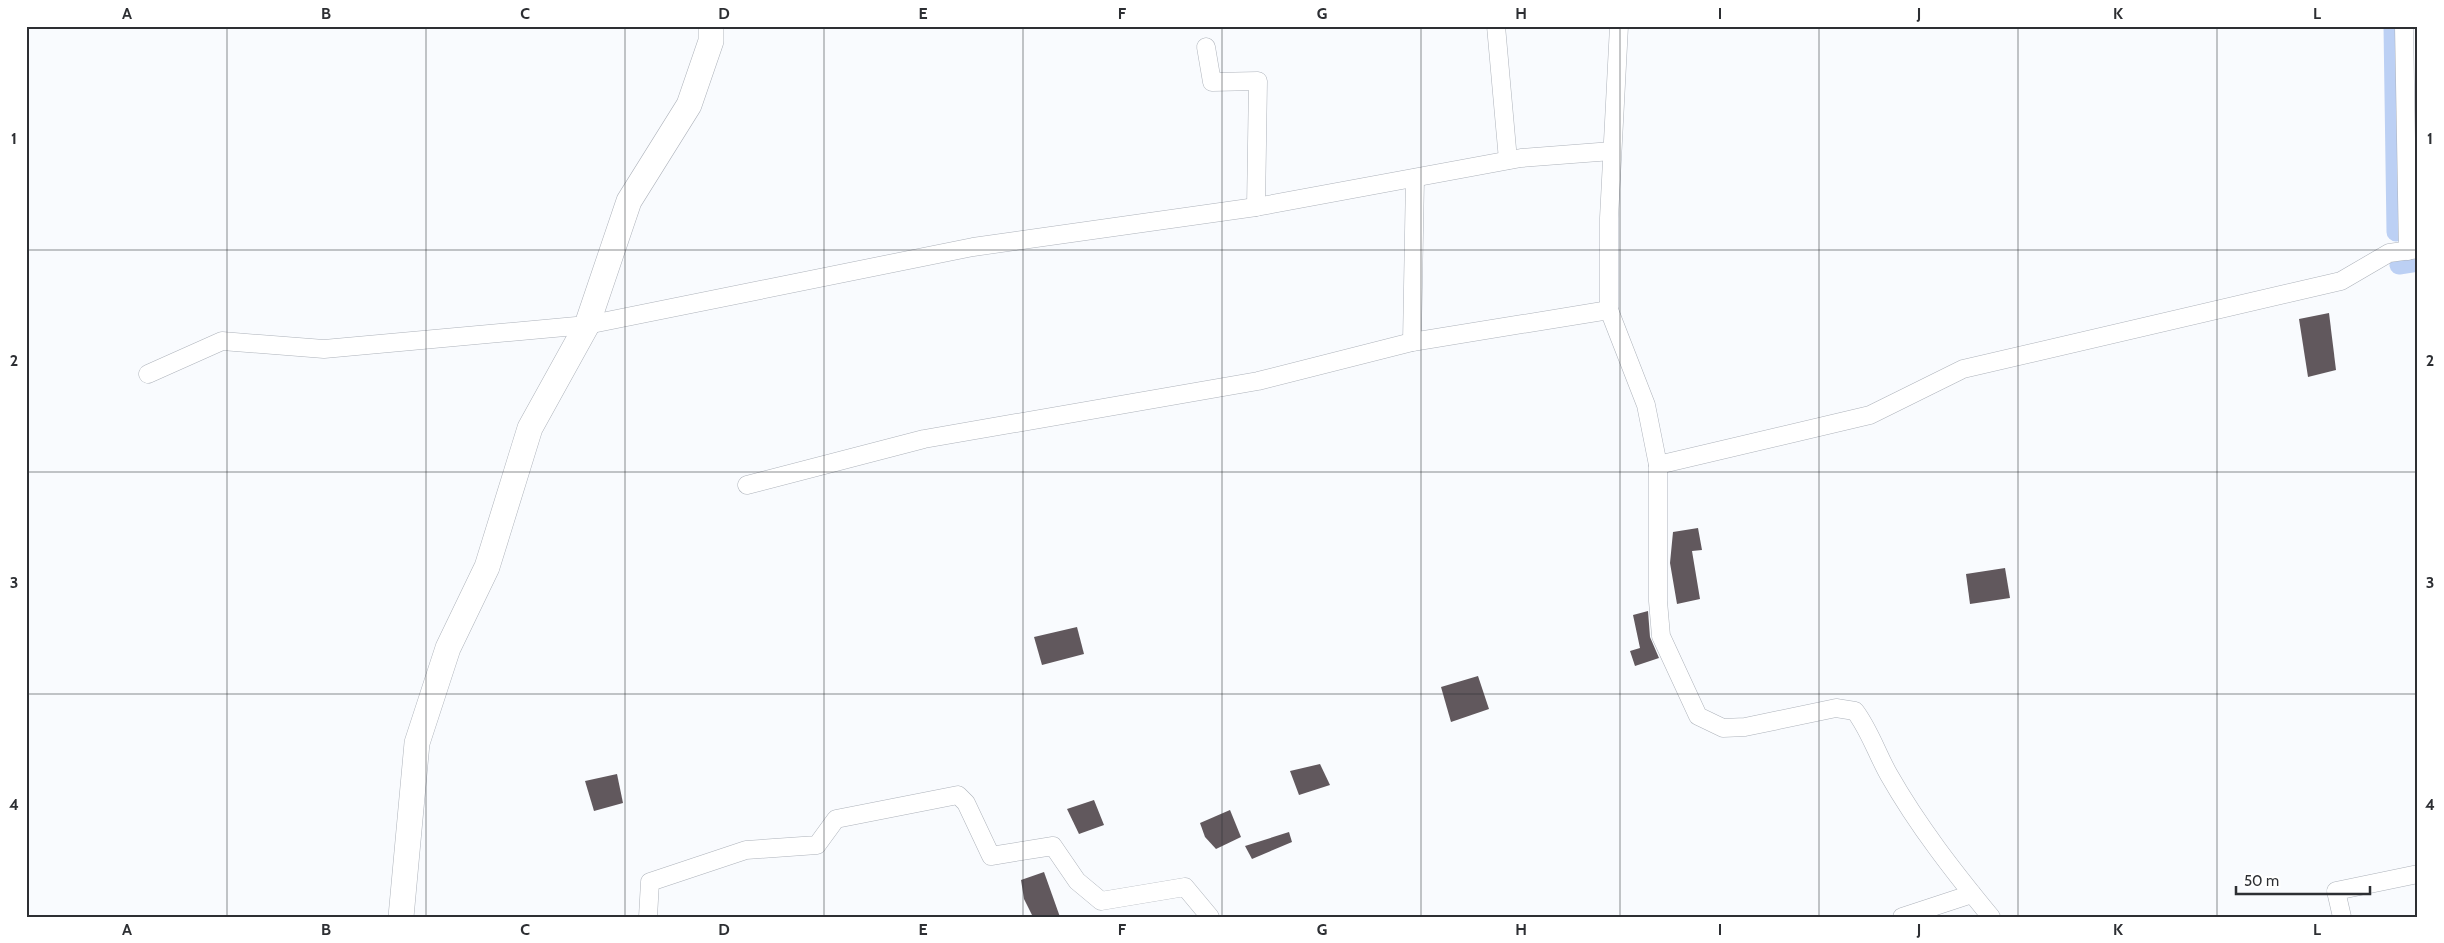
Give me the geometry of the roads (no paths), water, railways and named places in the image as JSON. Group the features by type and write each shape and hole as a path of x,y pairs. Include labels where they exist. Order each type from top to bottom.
{"street":[{"path":"400,917 417,743 448,648 487,567 530,428 587,325 629,201 689,104 711,41 712,26"},
{"path":"1496,26 1508,160"},
{"path":"1619,26 1609,218 1610,310 1646,405 1658,465 1658,601 1662,636 1698,716 1723,728 1745,727 1836,708 1855,711 1866,726 1889,775 1930,838 1991,917"},
{"path":"1658,465 1870,415 1963,369 2341,281 2389,254 2413,250 2404,26"},
{"path":"1206,48 1212,82 1258,81 1256,207"},
{"path":"148,374 222,341 324,349 587,325 973,247 1256,207 1508,160 1612,151"},
{"path":"1412,342 1415,178"},
{"path":"746,485 924,439 1258,381 1412,342 1610,310"},
{"path":"648,917 650,882 746,850 817,845 836,819 958,795 966,803 991,856 1053,846 1077,881 1101,901 1184,887 1210,917"},
{"path":"2342,917 2336,891 2418,874"},
{"path":"1902,917 1972,894"}],"waterway":[{"path":"2393,26 2396,232"},
{"path":"2399,265 2418,262"}]}
